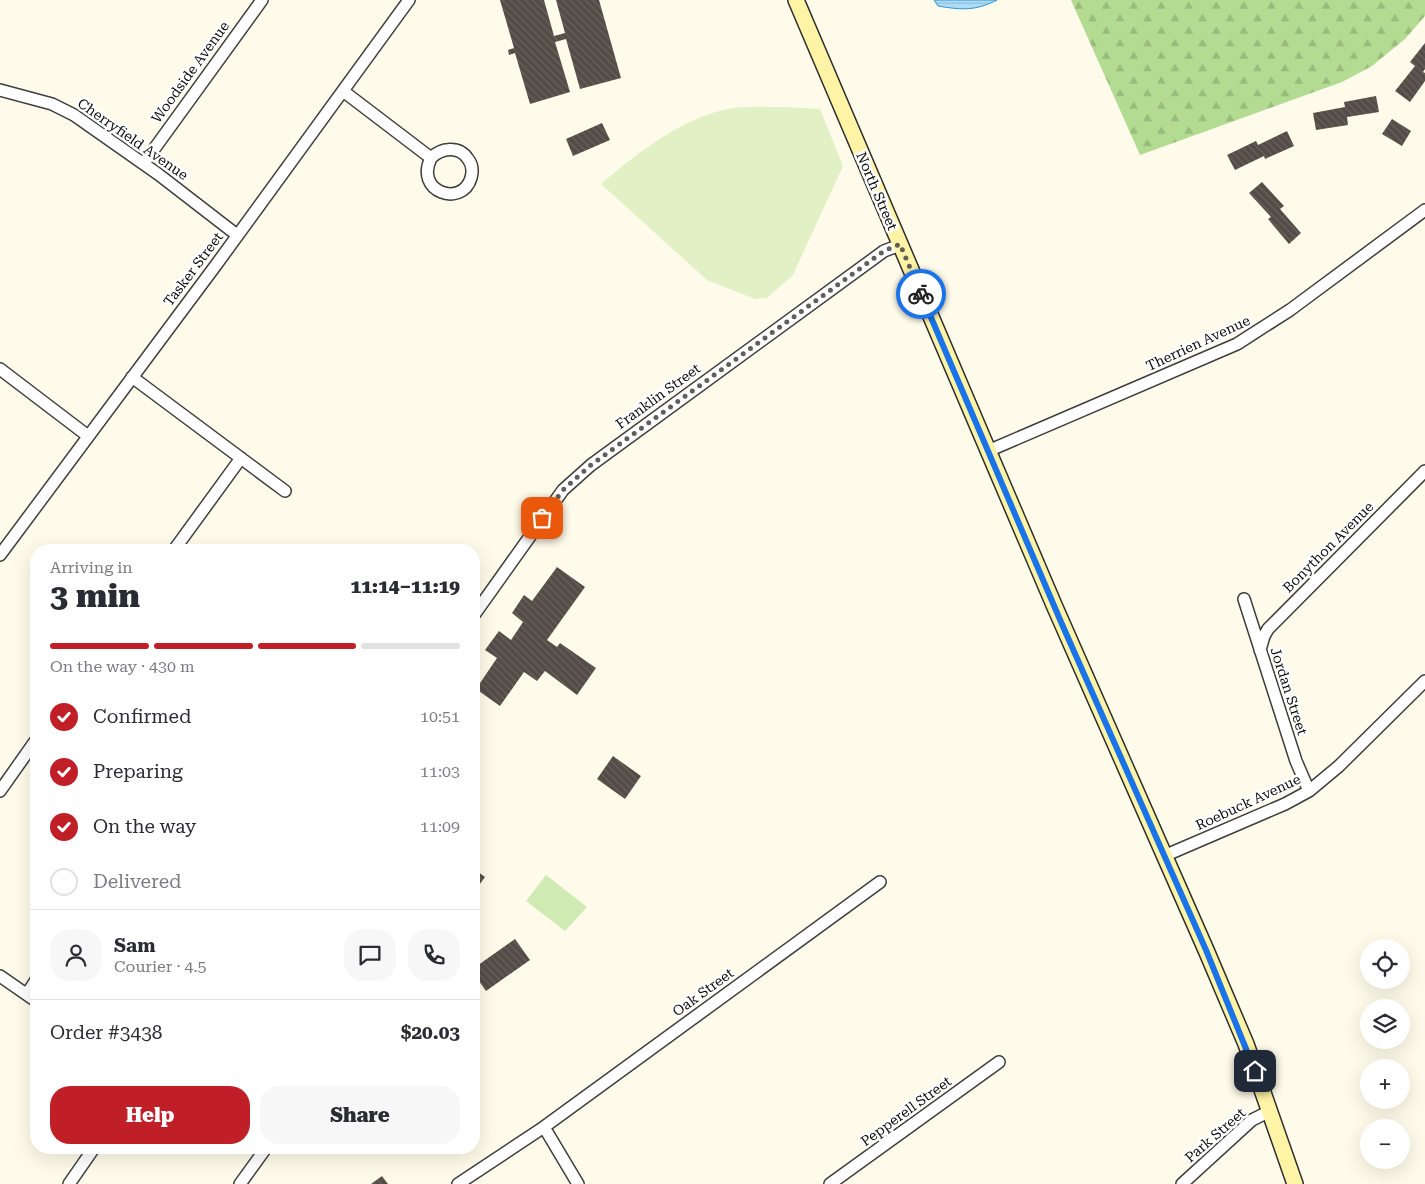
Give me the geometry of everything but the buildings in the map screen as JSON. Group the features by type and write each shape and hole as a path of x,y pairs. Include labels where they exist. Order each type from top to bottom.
{"main road":[{"name":"North Street","path":"796,0 988,451 1206,950 1242,1036 1295,1184"}],"street":[{"name":"Woodside Avenue","path":"144,163 262,0"},
{"name":"Tasker Street","path":"0,555 238,235 409,0"},
{"name":"Cherryfield Avenue","path":"0,90 31,98 74,114 144,163 238,235"},
{"path":"343,91 431,158"},
{"name":"Therrien Avenue","path":"988,451 1237,344 1290,310 1425,210"},
{"name":"Franklin Street","path":"480,607 563,490 591,465 884,251 900,244"},
{"path":"0,369 88,436"},
{"path":"132,376 286,491"},
{"path":"178,544 241,458"},
{"name":"Bonython Avenue","path":"1260,650 1264,636 1272,625 1425,471"},
{"name":"Jordan Street","path":"1244,599 1296,761 1309,791"},
{"name":"Roebuck Avenue","path":"1164,856 1286,804 1309,791 1339,766 1425,681"},
{"path":"0,791 30,748"},
{"name":"Oak Street","path":"458,1184 544,1127 880,882"},
{"path":"0,976 30,997"},
{"path":"26,994 30,988"},
{"name":"Pepperell Street","path":"830,1184 999,1062"},
{"name":"Park Street","path":"1182,1184 1252,1120 1270,1111"},
{"path":"544,1127 578,1184"},
{"path":"69,1184 90,1154"},
{"path":"240,1184 262,1154"}],"green space":[{"path":"1071,0 1425,0 1425,16 1405,39 1372,66 1342,82 1140,155"},
{"path":"785,107 820,109 843,166 793,275 767,298 755,299 707,280 601,184 656,141 703,116 735,108"},
{"path":"546,875 587,907 565,931 526,901"}],"water":[{"path":"934,0 997,0 975,8 961,9 938,6"}],"way so far":[{"path":"542,518 563,490 591,465 884,251 900,244 921,294"}],"route":[{"path":"921,294 1061,622 1206,950 1246,1044 1255,1071"}]}
